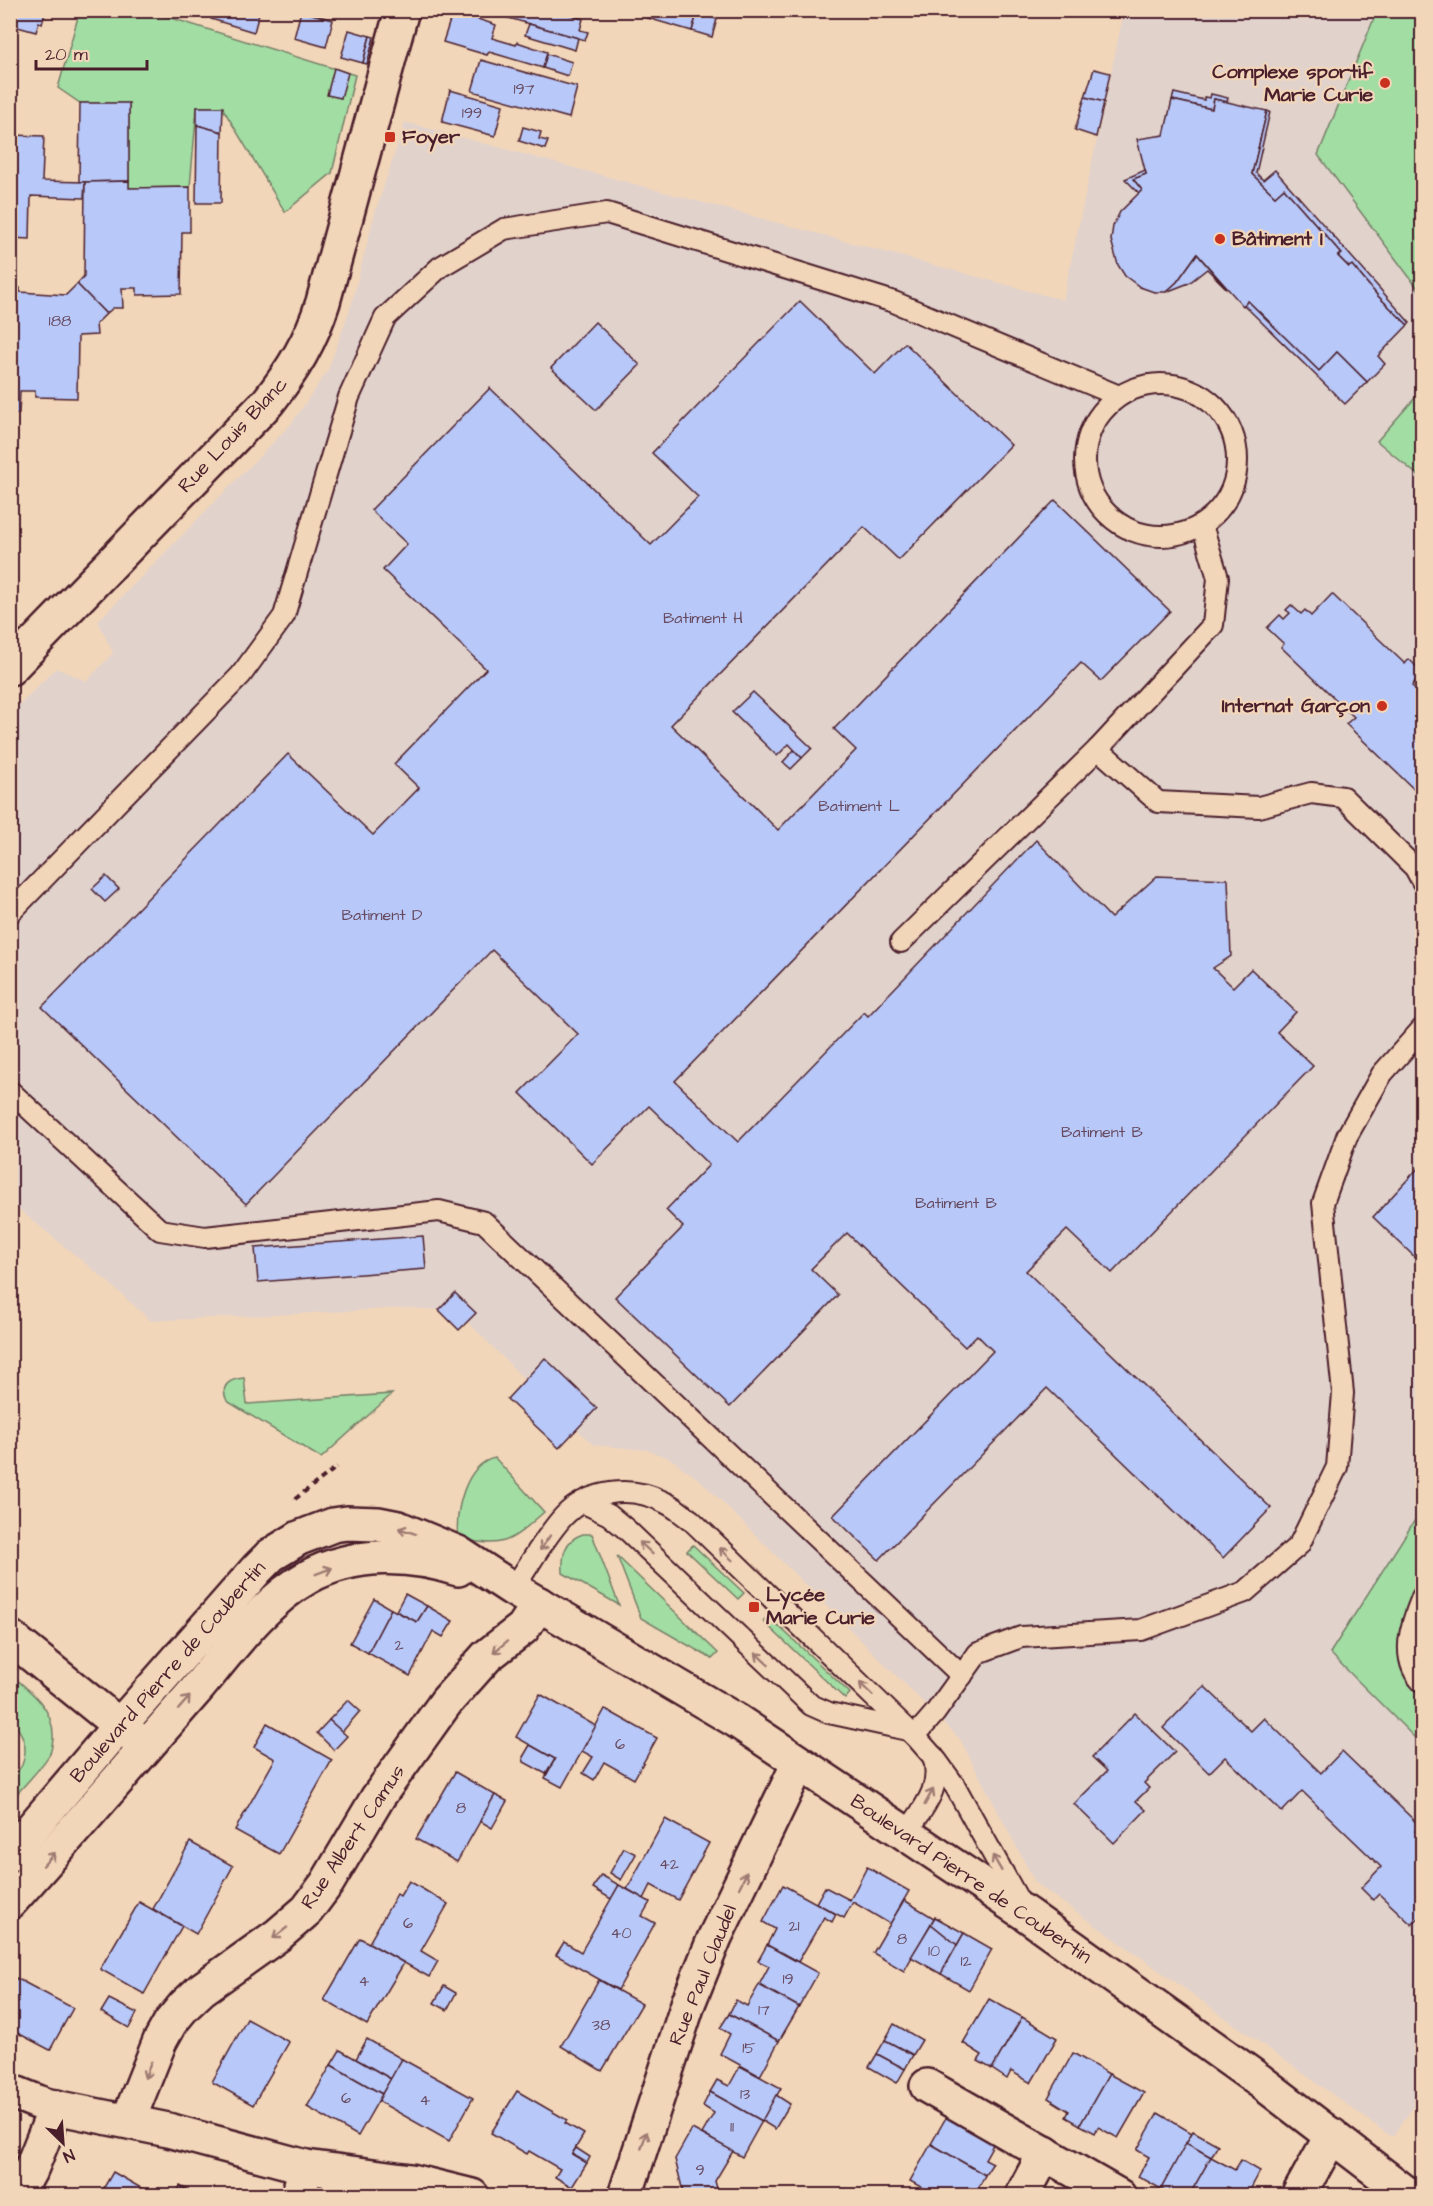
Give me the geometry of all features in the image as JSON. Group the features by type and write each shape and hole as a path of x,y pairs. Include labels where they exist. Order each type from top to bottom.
{"street":[{"name":"Rue Louis Blanc","path":"10,668 268,402 297,363 318,319 402,10"},
{"name":"Boulevard Pierre de Coubertin","path":"10,1854 120,1725 271,1555 299,1538 347,1522 370,1523 416,1534 458,1553 526,1597 706,1702 906,1834 1026,1914 1332,2135 1410,2196"},
{"name":"Boulevard Pierre de Coubertin","path":"10,1902 247,1631 292,1587 318,1573 367,1558 405,1557 444,1565 526,1597"},
{"name":"Rue Albert Camus","path":"128,2121 160,2041 170,2023 202,1989 278,1935 307,1910 327,1883 378,1797 446,1702 488,1656 523,1628 526,1597"},
{"path":"10,1636 145,1748"},
{"name":"Rue Paul Claudel","path":"625,2196 689,2001 715,1937 799,1763"},
{"path":"927,2086 1119,2196"},
{"path":"10,2091 56,2107 128,2121 302,2181 411,2181 472,2196"},
{"path":"16,2196 32,2167 56,2107"},
{"path":"1298,2196 1332,2135"},
{"path":"1022,2196 1045,2153"}],"lane":[{"path":"10,913 241,675 284,616 349,398 385,318 440,267 504,228 607,213 894,302 1119,396"},
{"path":"1165,383 1181,386 1209,400 1226,418 1236,440 1238,464 1233,488 1220,508 1202,525 1177,535 1151,536 1126,528 1105,512 1095,497 1090,489 1084,464 1087,438 1099,414 1119,396 1141,386 1165,383"},
{"path":"901,942 1098,749 1213,625 1218,578 1202,525"},
{"path":"1098,749 1158,802 1259,807 1311,793 1343,797 1415,868 1422,881"},
{"path":"911,1733 935,1713 978,1653 1021,1636 1141,1630 1245,1592 1299,1545 1337,1467 1343,1393 1323,1203 1347,1136 1382,1074 1422,1029"},
{"path":"10,1091 160,1230 205,1237 439,1211 484,1222 962,1676"},
{"path":"526,1597 562,1518 582,1502 601,1494 617,1492 632,1492 664,1501 691,1520 933,1756 955,1786 1026,1914"},
{"path":"582,1502 609,1515 626,1528 811,1705 829,1713 911,1733"},
{"path":"1422,1597 1413,1619 1408,1647 1415,1674 1422,1682"},
{"path":"906,1834 935,1787 937,1771 933,1756"}],"shaded area":[{"path":"1124,11 1377,11 1318,155 1422,294 1422,390 1377,440 1422,479 1422,1509 1330,1653 1422,1745 1422,2095 1392,2137 1036,1884 960,1739 701,1481 671,1459 647,1450 593,1445 577,1429 559,1448 507,1399 524,1379 468,1322 459,1330 439,1310 409,1308 151,1321 107,1281 11,1203 10,714 56,668 87,681 113,653 98,621 291,424 328,370 351,306 374,216 405,122 1063,300"}],"green space":[{"path":"80,10 149,11 355,75 332,173 285,212 222,107 197,107 190,187 129,188 129,103 80,103 58,88"},
{"name":"Complexe sportif Marie Curie","path":"1377,11 1422,11 1422,294 1318,155"},
{"path":"1422,390 1422,479 1377,441"},
{"path":"244,1378 247,1404 392,1394 321,1458 227,1401 224,1391 227,1384 230,1381"},
{"path":"495,1458 544,1512 514,1536 497,1543 458,1538 460,1502 469,1479 476,1469"},
{"path":"1422,1509 1422,1745 1330,1653"},
{"path":"583,1534 592,1534 619,1605 563,1573 565,1549 572,1540"},
{"path":"693,1545 744,1593 738,1599 687,1551"},
{"path":"617,1556 718,1653 712,1659 641,1618"},
{"path":"768,1616 850,1693 845,1699 763,1621"},
{"path":"11,1675 34,1695 46,1710 53,1729 53,1739 47,1758 11,1801 10,1781 22,1765 25,1747 22,1735 11,1721"}],"building":[{"path":"10,10 46,10 42,24 39,22 36,32 10,25"},
{"path":"213,10 260,10 254,32 211,19"},
{"path":"481,10 555,10 583,19 580,30 588,32 585,40"},
{"path":"620,10 646,10 644,17"},
{"path":"646,10 686,10 697,14 692,31 644,17"},
{"path":"301,11 333,20 326,47 294,38"},
{"path":"453,11 496,25 492,38 516,45 517,42 547,52 543,68 489,52 487,55 443,42"},
{"path":"697,14 717,19 712,37 692,31"},
{"path":"529,24 578,38 575,50 525,35"},
{"path":"349,30 370,36 363,63 341,57"},
{"path":"370,36 374,37 367,64 363,63"},
{"path":"547,54 572,62 568,76 543,68"},
{"path":"481,60 577,87 569,118 472,91"},
{"path":"334,68 348,73 341,98 327,95"},
{"path":"1094,69 1110,73 1104,102 1085,97"},
{"path":"450,90 503,105 495,136 442,122"},
{"path":"1174,93 1204,100 1204,97 1210,98 1211,94 1228,98 1227,102 1214,99 1212,109 1172,100"},
{"path":"1085,97 1104,102 1096,137 1075,130"},
{"name":"Bâtiment I","path":"1214,99 1267,111 1252,174 1275,196 1284,188 1342,254 1338,256 1349,267 1352,265 1378,296 1408,325 1378,356 1385,364 1367,382 1337,352 1319,371 1248,301 1243,306 1197,254 1177,282 1166,292 1154,292 1140,287 1125,276 1118,265 1111,240 1113,226 1120,212 1142,190 1133,179 1146,174 1137,139 1164,135 1172,100 1212,109"},
{"path":"80,103 129,103 129,181 79,182"},
{"path":"197,107 223,107 222,132 197,125"},
{"path":"1267,111 1270,112 1256,173 1263,180 1275,170 1410,323 1408,325 1378,296 1352,265 1349,267 1338,256 1342,254 1284,188 1275,196 1252,174"},
{"path":"197,125 222,132 221,203 196,203"},
{"path":"523,127 541,132 539,139 548,141 545,149 519,141"},
{"path":"10,135 44,136 42,181 85,182 84,198 31,196 30,239 10,238"},
{"path":"1145,170 1146,174 1133,179 1142,190 1139,193 1125,179"},
{"path":"129,181 129,188 190,187 190,232 182,232 181,294 137,295 137,288 122,288 123,308 113,308 106,314 77,284 84,276 85,182"},
{"path":"1197,254 1227,289 1207,269 1189,283 1166,292 1177,282"},
{"path":"77,284 106,314 96,324 97,335 78,336 77,398 35,397 35,391 20,391 19,414 10,413 10,288 20,288 20,292 66,295"},
{"path":"800,301 875,374 905,343 1011,445 899,560 864,527 671,725 778,830 856,750 834,729 1055,500 1170,611 1101,681 1081,663 675,1081 738,1142 864,1012 868,1016 1036,840 1111,918 1157,876 1228,879 1231,956 1213,968 1233,987 1251,969 1296,1012 1277,1032 1313,1066 1112,1273 1067,1230 1026,1271 1271,1508 1223,1558 1047,1388 879,1560 833,1516 993,1351 977,1335 965,1347 847,1233 811,1269 838,1295 730,1407 615,1297 683,1227 666,1210 709,1165 649,1106 592,1164 520,1093 578,1034 492,950 246,1204 42,1007 288,754 373,835 419,788 394,764 486,669 383,570 407,544 371,510 490,388 651,545 698,497 652,453"},
{"path":"1248,301 1319,371 1337,352 1367,382 1345,404 1244,305"},
{"path":"595,322 640,365 596,410 551,368"},
{"name":"Internat Garçon","path":"1332,594 1405,664 1409,659 1422,672 1412,686 1422,695 1422,797 1346,724 1354,717 1281,647 1284,644 1267,628 1280,615 1284,619 1290,613 1286,610 1291,605 1301,614 1305,610 1311,616"},
{"path":"753,692 812,748 802,758 789,744 777,756 732,712"},
{"path":"794,750 802,758 791,769 783,762"},
{"path":"106,876 119,889 105,902 92,889"},
{"path":"1422,1164 1422,1264 1373,1217"},
{"path":"423,1236 426,1269 258,1282 255,1248"},
{"path":"455,1293 476,1313 459,1330 439,1310"},
{"path":"545,1358 597,1408 559,1448 507,1399"},
{"path":"405,1594 427,1606 417,1622 396,1611"},
{"path":"374,1599 391,1609 368,1653 350,1643"},
{"path":"427,1606 453,1621 443,1637 433,1631 410,1676 368,1653 391,1609 417,1622"},
{"path":"1204,1686 1251,1731 1264,1718 1321,1773 1342,1751 1420,1826 1415,1831 1422,1839 1422,1848 1418,1852 1422,1857 1422,1914 1412,1925 1379,1894 1373,1900 1361,1888 1381,1867 1302,1791 1282,1812 1225,1757 1209,1773 1163,1728"},
{"path":"540,1694 596,1726 562,1787 545,1778 555,1759 516,1737"},
{"path":"348,1700 360,1711 342,1732 329,1720"},
{"path":"605,1709 657,1738 634,1779 604,1762 594,1780 583,1773 593,1757 582,1751"},
{"path":"1135,1713 1175,1752 1144,1783 1149,1788 1136,1801 1146,1810 1114,1843 1074,1804 1107,1771 1092,1757"},
{"path":"329,1720 347,1736 334,1750 317,1733"},
{"path":"267,1723 332,1760 279,1854 235,1830 275,1759 254,1747"},
{"path":"530,1745 555,1759 546,1774 524,1762 523,1757"},
{"path":"455,1772 495,1795 457,1862 416,1839"},
{"path":"495,1795 507,1801 492,1828 480,1821"},
{"path":"665,1819 709,1843 678,1900 651,1885 644,1899 627,1889"},
{"path":"190,1842 233,1866 196,1934 153,1909"},
{"path":"624,1848 636,1854 621,1880 610,1873"},
{"path":"867,1867 909,1891 890,1924 853,1902 844,1918 816,1903 825,1887 850,1900"},
{"path":"601,1875 619,1885 611,1899 593,1888"},
{"path":"409,1881 448,1904 421,1951 438,1961 429,1977 369,1943 397,1894 400,1896"},
{"path":"619,1885 650,1902 642,1916 655,1923 618,1990 556,1955 564,1942 581,1952"},
{"path":"783,1885 836,1914 832,1922 824,1917 798,1962 767,1945 775,1929 763,1922"},
{"path":"904,1900 934,1918 904,1971 873,1953"},
{"path":"139,1902 182,1926 144,1994 100,1969"},
{"path":"935,1917 964,1933 957,1945 931,1924"},
{"path":"931,1924 957,1945 941,1974 911,1957"},
{"path":"964,1933 992,1949 969,1990 941,1974"},
{"path":"360,1938 404,1963 367,2025 324,2000"},
{"path":"767,1945 818,1973 799,2007 759,1985 769,1966 758,1961"},
{"path":"16,1978 73,2008 50,2050 10,2029 10,1988"},
{"path":"599,1980 642,2004 602,2071 561,2046"},
{"path":"759,1985 799,2007 779,2041 729,2014 736,2000 747,2006"},
{"path":"444,1986 456,1993 447,2010 434,2003"},
{"path":"109,1999 137,2013 129,2028 101,2012"},
{"path":"989,1999 1022,2017 992,2069 978,2061 982,2055 963,2043"},
{"path":"729,2014 779,2041 760,2076 720,2054 730,2034 720,2028"},
{"path":"1022,2017 1057,2038 1031,2083 1011,2071 1007,2079 992,2069"},
{"path":"247,2019 289,2042 253,2105 212,2082"},
{"path":"894,2024 922,2040 913,2055 885,2040"},
{"path":"367,2039 402,2059 391,2079 356,2059"},
{"path":"885,2040 913,2055 905,2069 877,2054"},
{"path":"340,2050 391,2079 382,2094 331,2065"},
{"path":"1073,2053 1109,2074 1080,2125 1066,2117 1069,2111 1048,2098"},
{"path":"877,2054 905,2069 897,2083 869,2067"},
{"path":"402,2059 473,2098 449,2141 378,2101"},
{"path":"331,2065 382,2094 358,2136 307,2107"},
{"path":"740,2066 781,2088 762,2121 710,2092 717,2080 729,2086"},
{"path":"1109,2074 1144,2093 1118,2138 1098,2127 1095,2133 1080,2125"},
{"path":"517,2091 567,2120 565,2123 584,2134 572,2154 587,2163 572,2187 555,2177 560,2169 529,2151 527,2154 491,2133"},
{"path":"710,2092 762,2121 742,2157 702,2134 714,2113 703,2106"},
{"path":"776,2095 790,2104 775,2129 762,2121"},
{"path":"1158,2113 1192,2133 1161,2189 1138,2176 1149,2157 1137,2150"},
{"path":"948,2114 995,2141 985,2159 993,2163 985,2175 931,2144"},
{"path":"692,2129 733,2151 715,2181 719,2196 684,2196 675,2159"},
{"path":"1193,2131 1218,2145 1211,2157 1186,2143"},
{"path":"1186,2143 1211,2157 1189,2196 1172,2196 1161,2189"},
{"path":"931,2144 985,2175 976,2193 968,2188 964,2196 937,2196 910,2181"},
{"path":"576,2148 590,2157 587,2163 572,2154"},
{"path":"1211,2157 1235,2170 1241,2160 1260,2171 1247,2196 1227,2187 1222,2196 1189,2196"},
{"path":"113,2172 155,2196 99,2196"},
{"path":"180,2186 198,2196 174,2196"}],"place":[{"name":"Complexe sportif Marie Curie","path":"1385,83"},
{"name":"Foyer","path":"390,137"},
{"name":"Bâtiment I","path":"1220,239"},
{"name":"Internat Garçon","path":"1382,706"},
{"name":"Lycée Marie Curie","path":"754,1607"}]}
